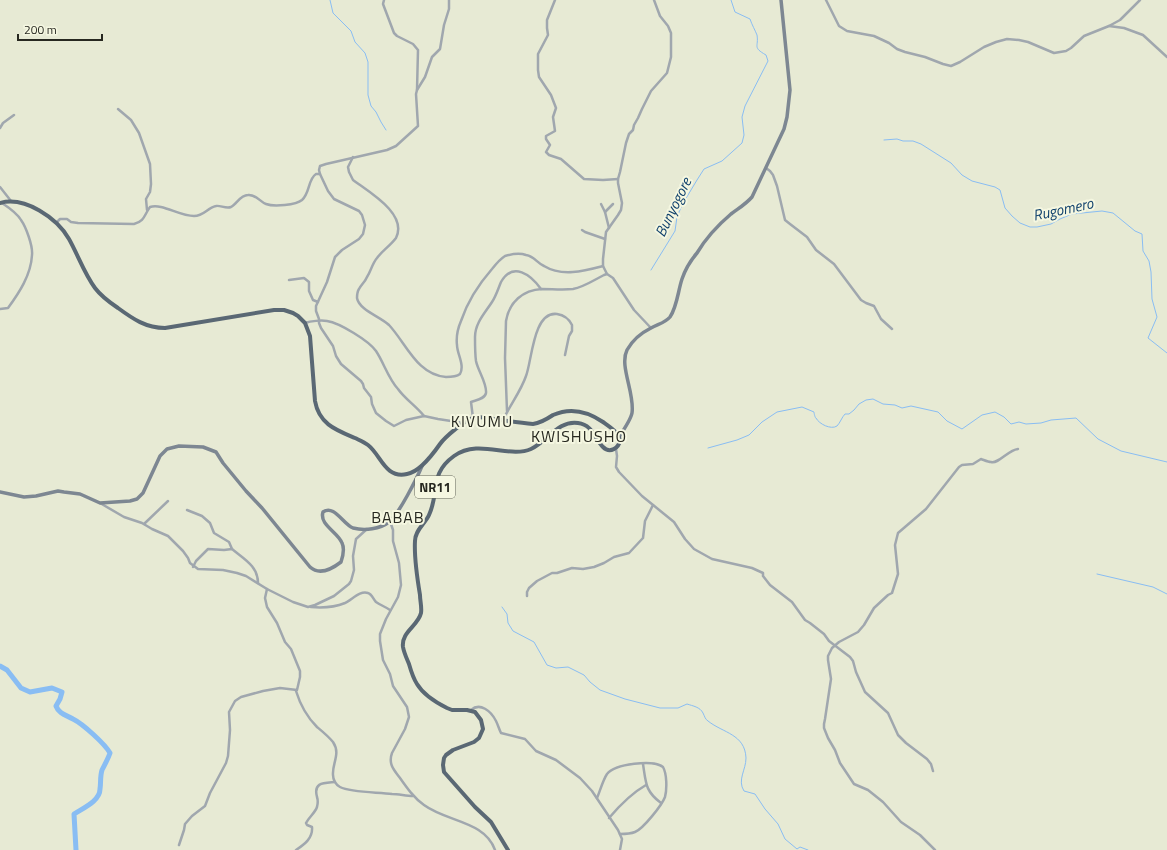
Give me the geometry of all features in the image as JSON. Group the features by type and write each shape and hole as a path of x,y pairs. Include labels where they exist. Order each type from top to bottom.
{"highway":[{"path":"1,203 11,201 30,206 56,224 69,239 88,278 100,294 131,318 143,324 165,328 279,309 298,316 305,323"},
{"name":"NR11","path":"305,323 310,336 314,401 320,416 333,428 369,445 384,466 392,472 406,474 416,470 438,448 440,443 464,423 473,418"},
{"path":"473,418 478,417 533,424 539,423 562,412 579,411 588,413 597,418 614,431 619,437 620,443 616,448"},
{"name":"NR11","path":"470,711 452,710 447,708 424,692 415,680 403,648 405,636 417,620 421,611 415,559 415,539 433,506 436,481 442,467 454,456 468,449 478,448 514,452 528,450 536,446 562,426 571,423 580,423 590,429 596,436 601,446 605,449 611,450 616,448"},
{"path":"470,711 475,712 481,720 483,726 479,738 474,742 449,752 444,758 442,765 450,780 475,808 490,822 508,850"}],"main road":[{"path":"619,437 632,414 632,396 625,364 625,356 628,349 638,335 665,322 669,318 673,311 682,277 696,253 712,232 732,214 748,203 784,129 790,90 782,0"},
{"path":"0,492 26,497 58,491 80,494 100,503 123,502 137,499 143,493 160,456 167,449 179,446 198,446 216,452 246,491 262,508 290,544 313,570 328,571 341,562 344,549 337,534 334,533 326,524 322,516 324,510 330,510 353,527 375,528 390,521 398,511 418,477 422,465"}],"street":[{"path":"384,0 383,4 394,33 413,44 418,50 416,94 418,123 415,129 404,137 396,146 387,150 320,166 319,170 325,186 333,197 359,211 365,225 363,234 359,239 342,250 335,257 316,311 321,328 333,346 338,360 363,384 364,388 371,397 376,413 384,420 394,426 406,420 424,416 464,423"},
{"path":"417,90 425,77 432,57 440,49 444,25 449,9 449,0"},
{"path":"555,0 547,20 548,35 538,54 539,77 551,95 556,108 553,117 555,132 546,136 550,144 546,152 549,155 561,159 584,179 618,179"},
{"path":"651,328 634,310 613,278 607,274 603,266 606,232 621,210 622,196 618,179 627,138 652,91 667,73 671,57 672,33 660,16 654,0"},
{"path":"826,0 839,26 846,31 874,36 905,52 926,57 948,66 956,64 984,47 1007,39 1028,42 1049,52 1058,53 1071,48 1084,36 1120,20 1140,0"},
{"path":"1108,26 1124,28 1143,35 1167,57"},
{"path":"118,109 131,120 139,133 150,164 151,184 150,192 146,199 147,211"},
{"path":"0,128 3,123 14,116"},
{"path":"353,157 348,167 353,180 379,200 394,215 398,224 398,235 376,258 367,278 359,288 357,293 358,303 387,323 399,336 415,359 424,369 432,374 445,377 454,377 460,374 462,368 457,345 457,334 460,322 473,294 480,283 497,262 504,257 514,254 524,254 532,257 551,270 567,273 603,266"},
{"path":"766,168 773,175 785,220 807,237 816,250 834,264 861,300 866,304 874,306 881,319 892,328"},
{"path":"56,224 58,220 68,219 71,222 78,223 134,224 143,220 150,207 154,206 162,207 183,215 199,215 217,206 232,206 247,195 252,195 266,204 292,204 302,200 310,187 312,176 320,174"},
{"path":"0,188 11,201"},
{"path":"0,310 8,308 20,291 29,271 32,254 26,232 20,219 1,203"},
{"path":"601,204 605,212 609,228"},
{"path":"605,212 614,204"},
{"path":"582,230 605,239"},
{"path":"473,418 471,402 483,398 486,394 475,349 475,332 482,317 494,299 502,281 509,274 516,271 526,273 541,289"},
{"path":"507,411 505,328 507,316 512,304 518,297 530,292 541,289 564,290 577,288 607,274"},
{"path":"289,280 304,278 309,282 309,291 313,300 318,302"},
{"path":"502,420 526,378 536,332 539,326 550,315 558,314 568,319 572,324 572,331 569,336 565,354"},
{"path":"305,323 327,321 341,327 372,346 396,387 424,416"},
{"path":"616,448 616,467 618,470 638,492 674,522 685,539 694,549 712,559 752,568 763,573 763,576 767,582 792,602 805,620 810,622 824,634 829,641 850,657 865,692 888,714 898,735 927,759 931,764 933,771"},
{"path":"935,850 920,835 896,817 883,802 868,790 854,784 840,763 828,738 824,724 831,679 828,656 832,648 846,637 853,636 858,632 874,608 892,593 898,574 895,545 898,533 926,509 962,465 973,464 981,459 990,462 996,461 1011,451 1018,449"},
{"path":"144,524 168,501"},
{"path":"100,503 124,517 133,519 168,536 183,551 190,564 198,569 230,570 246,576 292,602 308,607 314,608 336,606 350,601 363,592 367,592 376,601 390,610"},
{"path":"527,596 529,588 537,581 552,573 557,573 572,568 583,569 594,567 614,557 629,553 643,538 645,521 653,505"},
{"path":"187,510 202,516 210,524 214,532 229,542 232,549 250,563 258,577 258,583"},
{"path":"390,521 399,563 400,585 398,597 390,610 380,634 381,652 393,686 407,707 409,717 405,729 390,757 390,762 414,796 423,805 461,822 474,826 491,840 495,850"},
{"path":"308,607 334,596 349,584 354,570 353,556 356,540 368,528"},
{"path":"193,567 196,561 208,549 232,549"},
{"path":"267,589 265,598 267,607 277,623 285,642 291,649 300,671 298,690 296,691 298,700 316,726 329,737 335,746 337,755 332,773 335,782 340,787 352,790 414,796"},
{"path":"179,846 185,824 192,816 206,806 210,792 226,763 230,730 229,712 235,701 241,697 280,688 296,691"},
{"path":"470,711 479,706 484,708 494,717 501,733 523,738 533,749 539,753 550,756 580,778 597,798 620,834 622,838 620,850"},
{"path":"643,764 646,785 652,796 661,803"},
{"path":"597,798 607,774 624,765 660,764 663,767 666,777 665,796 661,803 641,829 632,833 620,834"},
{"path":"296,850 304,845 310,838 312,827 306,823 318,806 316,791 318,785 335,782"},
{"path":"609,818 622,804 639,789 646,785"}],"waterway":[{"path":"330,0 333,13 351,31 355,42 365,53 368,62 368,95 371,106 386,130"},
{"name":"Bunyogore","path":"651,270 675,231 677,217 682,205 704,169 722,161 742,143 744,135 742,117 745,106 768,61 766,55 759,50 757,46 757,35 750,19 735,12 731,0"},
{"name":"Rugomero","path":"884,140 897,139 903,141 913,141 921,144 951,163 962,175 972,181 995,187 1000,190 1005,208 1020,223 1030,227 1051,224 1072,214 1102,211 1113,213 1135,231 1142,234 1143,251 1149,261 1151,272 1152,299 1157,317 1148,338 1167,353"},
{"path":"708,448 749,435 762,422 777,412 802,407 814,412 816,418 822,424 829,427 834,427 838,425 845,414 849,414 859,404 866,400 873,399 883,404 895,405 902,408 911,406 938,412 947,421 962,429 982,415 995,412 1004,417 1011,424 1019,422 1026,424 1041,423 1051,420 1076,418 1098,439 1121,451 1167,462"},
{"path":"1097,574 1153,587 1167,594"},
{"path":"502,607 507,614 508,623 513,631 534,642 547,665 556,668 568,667 584,675 600,690 625,699 660,708 678,708 687,704 700,709 707,720 732,735 742,744 745,750 746,758 741,783 744,791 755,794 778,824 785,839 797,849 800,847 808,850"},
{"path":"0,666 7,670 21,688 30,692 52,688 62,692 56,706 59,711 88,730 110,753 102,770 99,793 97,797 90,804 74,814 76,850"}],"district":[{"name":"KIVUMU","path":"482,421"},
{"name":"KWISHUSHO","path":"579,436"},
{"name":"BABAB","path":"398,517"}]}
